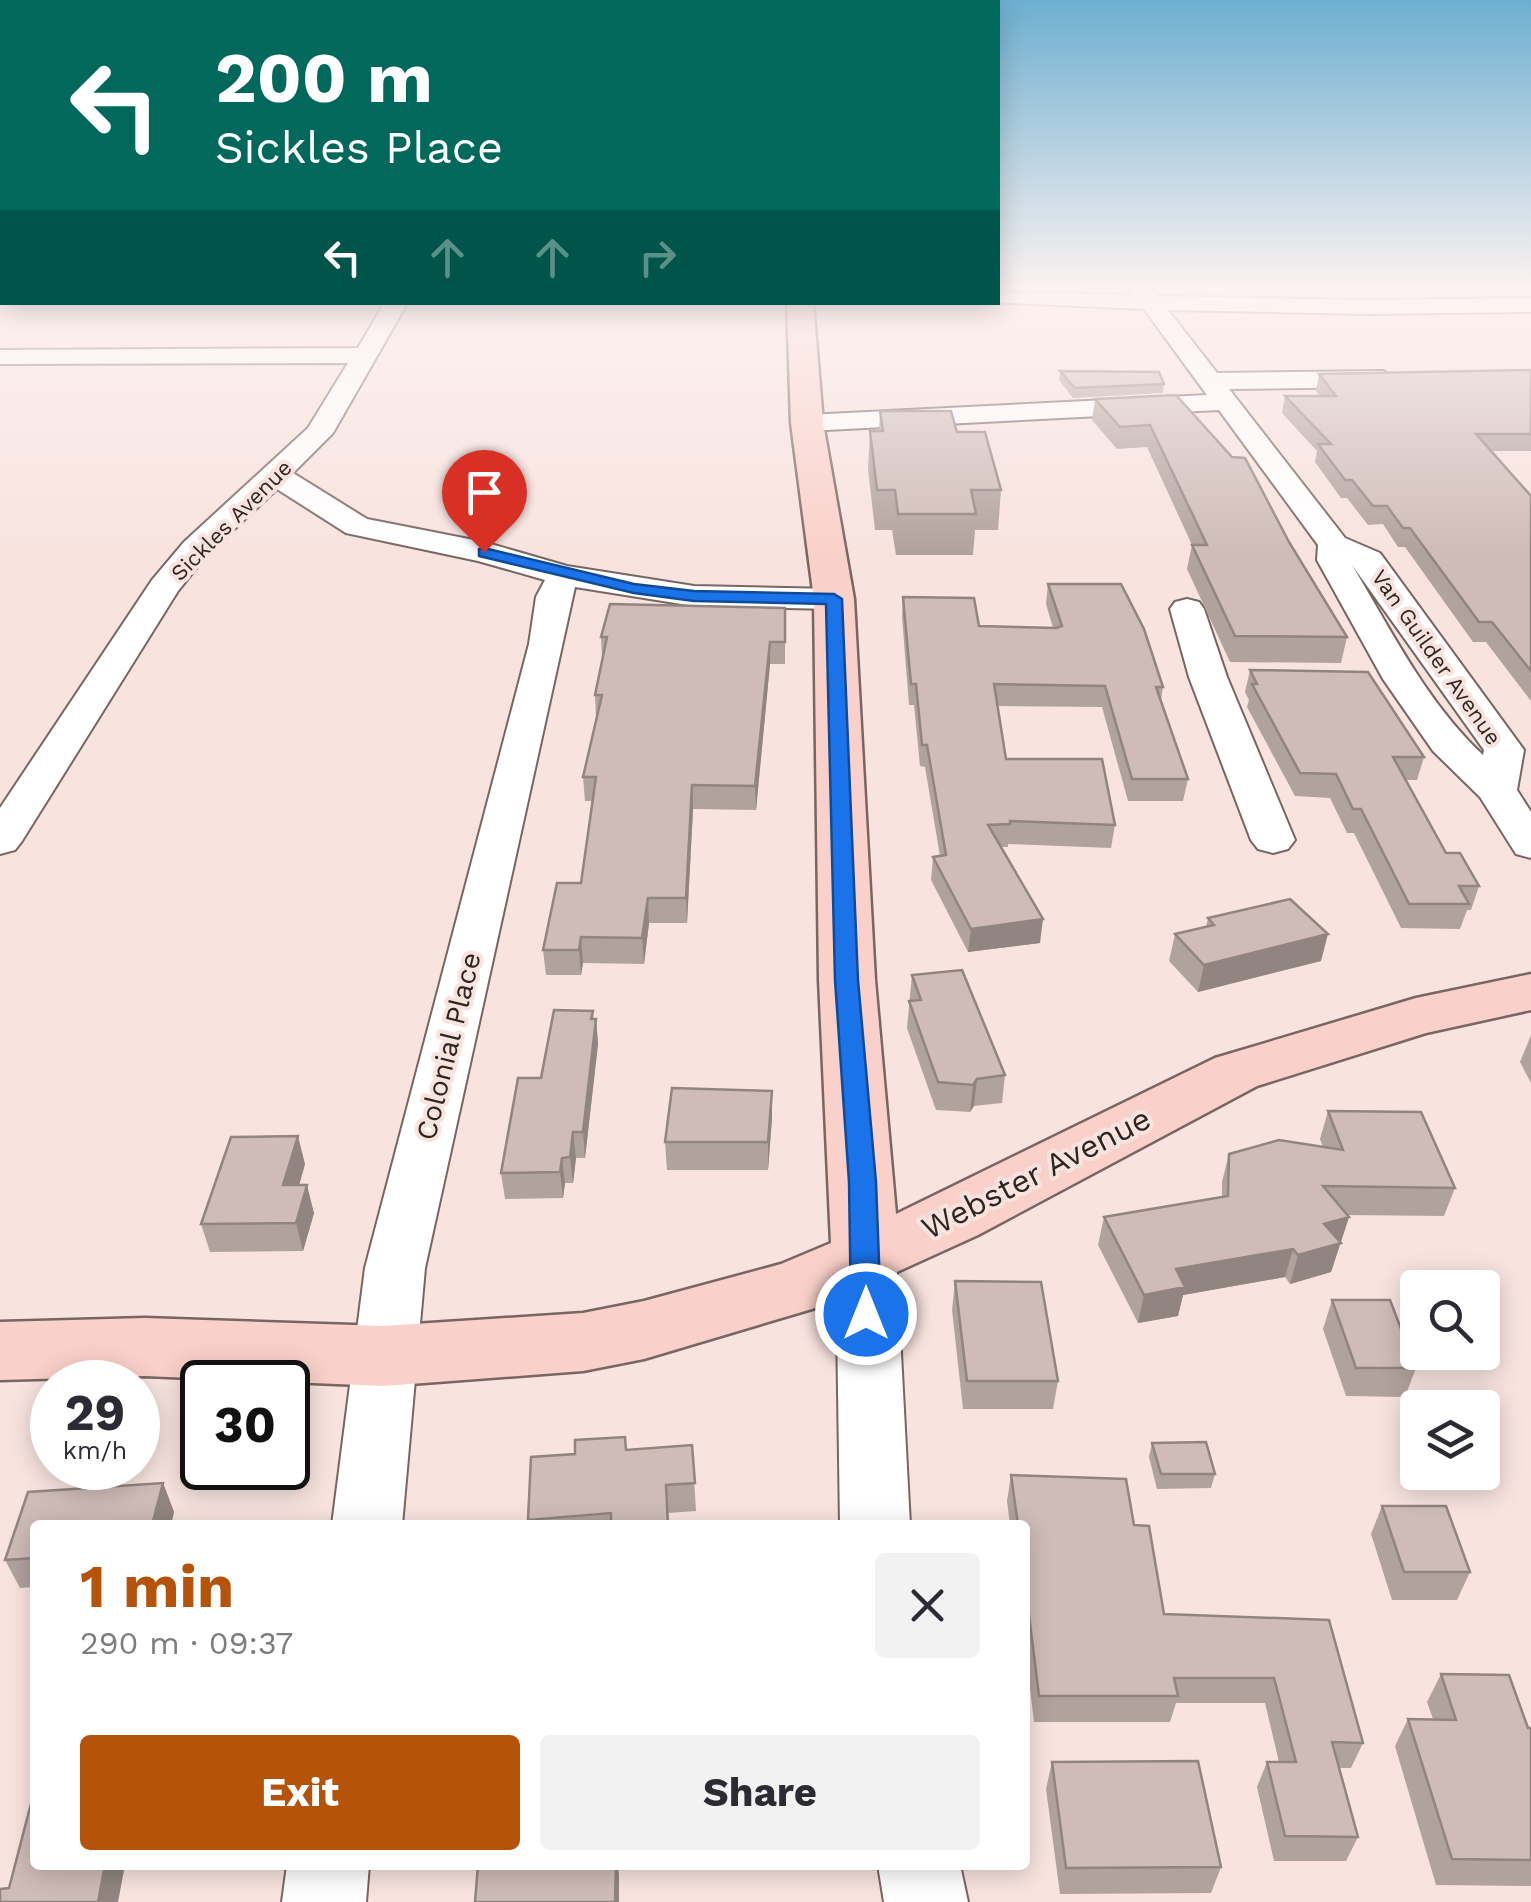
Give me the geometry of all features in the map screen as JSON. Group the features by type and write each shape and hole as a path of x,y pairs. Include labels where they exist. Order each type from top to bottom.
{"street":[{"name":"Sickles Avenue","path":"0,840 164,586 195,550 319,434 354,376"},
{"path":"804,376 807,423 834,599 846,980 866,1257 875,1520"},
{"name":"Van Guilder Avenue","path":"1208,376 1334,545 1368,560 1504,750 1496,790"},
{"path":"807,423 1410,379"},
{"path":"276,475 357,526 484,552 564,575 694,596 834,599"},
{"name":"Van Guilder Avenue","path":"1334,545 1334,560 1402,679 1447,744 1496,790 1531,845"},
{"name":"Colonial Place","path":"368,1520 395,1268 548,644 552,597 564,575"},
{"path":"1186,609 1228,677 1273,840"},
{"path":"1363,678 1454,679"},
{"name":"Webster Avenue","path":"0,1351 145,1347 384,1356 583,1342 644,1330 797,1287 866,1257 954,1217 1236,1072 1416,1016 1531,992"},
{"path":"324,1902 327,1870"},
{"path":"920,1870 926,1902"}],"building":[{"path":"1064,376 1161,376 1164,384 1075,388"},
{"path":"1320,376 1531,376 1531,434 1476,434 1531,496 1531,671 1492,622 1479,622 1410,528 1403,528 1387,506 1373,506 1352,480 1345,480 1318,444 1331,444 1285,396 1336,396"},
{"path":"1176,395 1232,457 1245,458 1289,542 1347,637 1235,636 1192,545 1207,545 1150,425 1120,427 1095,399"},
{"path":"880,411 951,411 957,432 985,432 1001,490 971,490 976,514 898,514 895,490 877,490 870,431 883,431"},
{"path":"1048,584 1121,584 1144,629 1163,687 1156,687 1188,779 1132,779 1105,686 994,684 1006,759 1102,759 1115,825 1010,821 988,825 1043,919 971,929 933,857 946,855 927,745 922,745 916,684 911,684 903,597 974,598 979,626 1056,628 1062,626"},
{"path":"610,604 785,608 785,642 770,642 755,786 692,785 686,898 648,898 642,938 581,937 579,950 543,950 557,883 581,883 596,777 583,777 602,695 595,695 607,637 601,637"},
{"path":"1250,670 1368,672 1424,757 1393,757 1446,853 1460,853 1479,886 1459,886 1469,904 1409,904 1361,809 1353,809 1336,774 1300,773 1252,684 1257,684"},
{"path":"1290,899 1328,934 1204,965 1175,934 1214,925 1208,918"},
{"path":"962,970 1005,1075 977,1079 973,1085 938,1082 909,1001 921,1000 912,975"},
{"path":"554,1010 593,1011 591,1019 596,1019 583,1132 573,1132 570,1157 562,1158 560,1172 501,1173 518,1078 541,1078"},
{"path":"672,1088 772,1091 768,1142 665,1142"},
{"path":"1328,1111 1421,1112 1455,1188 1323,1186 1349,1217 1324,1224 1341,1243 1298,1255 1293,1249 1176,1269 1185,1287 1144,1295 1104,1217 1228,1196 1229,1154 1279,1140 1343,1150"},
{"path":"298,1136 283,1185 307,1185 296,1223 201,1224 231,1137"},
{"path":"955,1281 1041,1282 1058,1381 967,1381"},
{"path":"1332,1300 1390,1300 1400,1326 1400,1368 1356,1368"},
{"path":"625,1437 626,1450 692,1445 695,1483 666,1485 668,1520 611,1520 611,1513 528,1520 531,1457 575,1454 575,1440"},
{"path":"1206,1442 1215,1474 1161,1474 1152,1443"},
{"path":"1011,1475 1126,1479 1134,1525 1149,1526 1164,1614 1329,1620 1363,1743 1332,1742 1358,1837 1285,1836 1267,1762 1296,1762 1274,1678 1174,1678 1178,1696 1039,1696 1030,1623 1030,1520 1017,1520"},
{"path":"163,1483 153,1520 30,1520 30,1558 5,1560 28,1492 160,1490"},
{"path":"1382,1506 1446,1506 1470,1572 1404,1572"},
{"path":"1441,1674 1509,1675 1531,1728 1531,1860 1452,1859 1408,1719 1456,1720"},
{"path":"1198,1761 1221,1867 1066,1868 1052,1762"},
{"path":"30,1808 30,1870 104,1870 98,1902 0,1902 0,1889 9,1888"},
{"path":"478,1870 616,1870 615,1902 475,1902"}],"route":[{"path":"484,552 564,575 634,588 694,596 834,599 846,980 863,1182 866,1314"}]}
